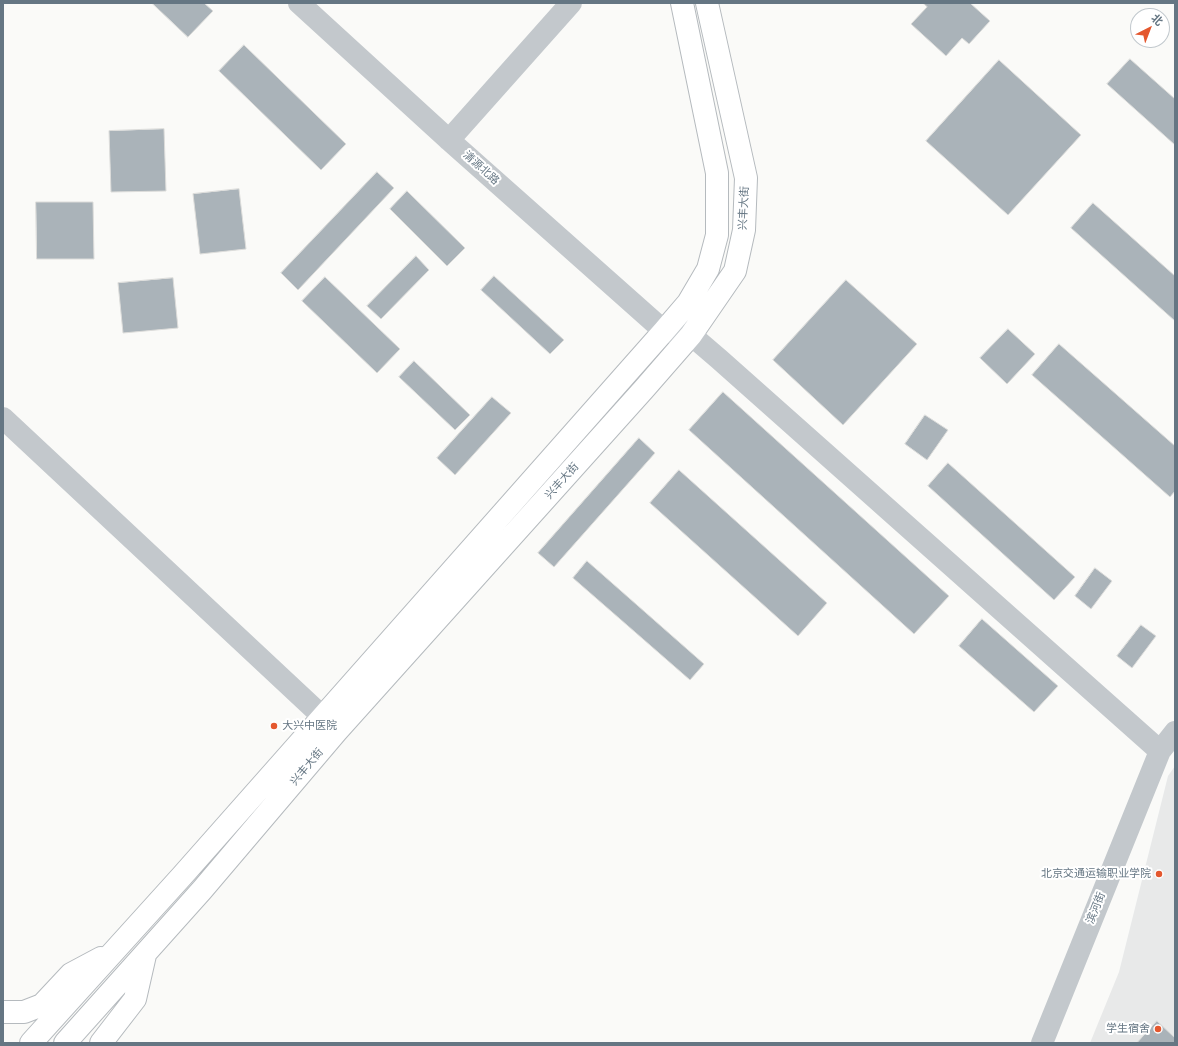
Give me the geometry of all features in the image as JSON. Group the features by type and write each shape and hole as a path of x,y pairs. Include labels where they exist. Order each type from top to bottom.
{"main road":[{"name":"兴丰大街","path":"32,1043 323,717 688,303 708,269 717,235 716,173 682,3"},
{"name":"兴丰大街","path":"65,1043 202,890 337,731 691,335 734,271 744,230 746,178 707,3"},
{"path":"3,1012 24,1012 42,1005 71,974 114,951"},
{"path":"101,1043 135,999 146,953"}],"street":[{"name":"清源北路","path":"299,3 449,140 664,331"},
{"path":"449,140 571,3"},
{"path":"664,331 691,335 1160,751"},
{"path":"3,418 323,717"},
{"name":"滨河街","path":"1042,1043 1160,751 1175,732"}],"shaded area":[{"name":"北京交通运输职业学院","path":"1175,766 1175,1043 1090,1043 1119,972 1168,776"}],"building":[{"path":"152,3 204,3 213,11 188,37"},
{"path":"923,3 970,3 990,21 969,44 962,38 946,56 911,24 927,7"},
{"path":"244,45 346,144 321,170 219,71"},
{"path":"1130,59 1175,99 1175,145 1107,84"},
{"path":"999,60 1081,135 1008,215 926,141"},
{"path":"164,129 166,191 111,192 109,131"},
{"path":"377,172 394,188 298,290 281,273"},
{"path":"239,189 246,249 200,254 193,194"},
{"path":"407,191 465,248 447,266 390,209"},
{"path":"36,202 93,202 94,259 37,259"},
{"path":"1093,203 1175,276 1175,321 1071,228"},
{"path":"416,256 429,270 381,319 367,306"},
{"path":"494,276 564,340 550,354 481,290"},
{"path":"325,277 400,349 377,373 302,301"},
{"path":"173,278 178,328 123,333 118,283"},
{"path":"846,280 917,344 843,425 773,360"},
{"path":"1008,329 1035,354 1007,384 980,358"},
{"path":"1059,344 1175,446 1175,491 1170,497 1032,375"},
{"path":"414,361 470,415 455,430 399,377"},
{"path":"723,392 949,596 914,634 689,430"},
{"path":"492,397 511,413 455,475 437,458"},
{"path":"925,415 948,430 927,460 905,444"},
{"path":"639,438 655,453 554,567 538,553"},
{"path":"948,463 1075,577 1054,600 928,486"},
{"path":"679,470 827,603 798,636 650,503"},
{"path":"587,561 704,664 690,680 573,578"},
{"path":"1095,568 1112,581 1091,609 1075,596"},
{"path":"982,619 1058,686 1034,712 959,646"},
{"path":"1141,625 1156,636 1132,668 1117,656"},
{"name":"学生宿舍","path":"1157,1021 1175,1038 1175,1043 1137,1043"}],"place":[{"name":"大兴中医院","path":"274,726"},
{"name":"北京交通运输职业学院","path":"1159,874"},
{"name":"学生宿舍","path":"1158,1029"}]}
